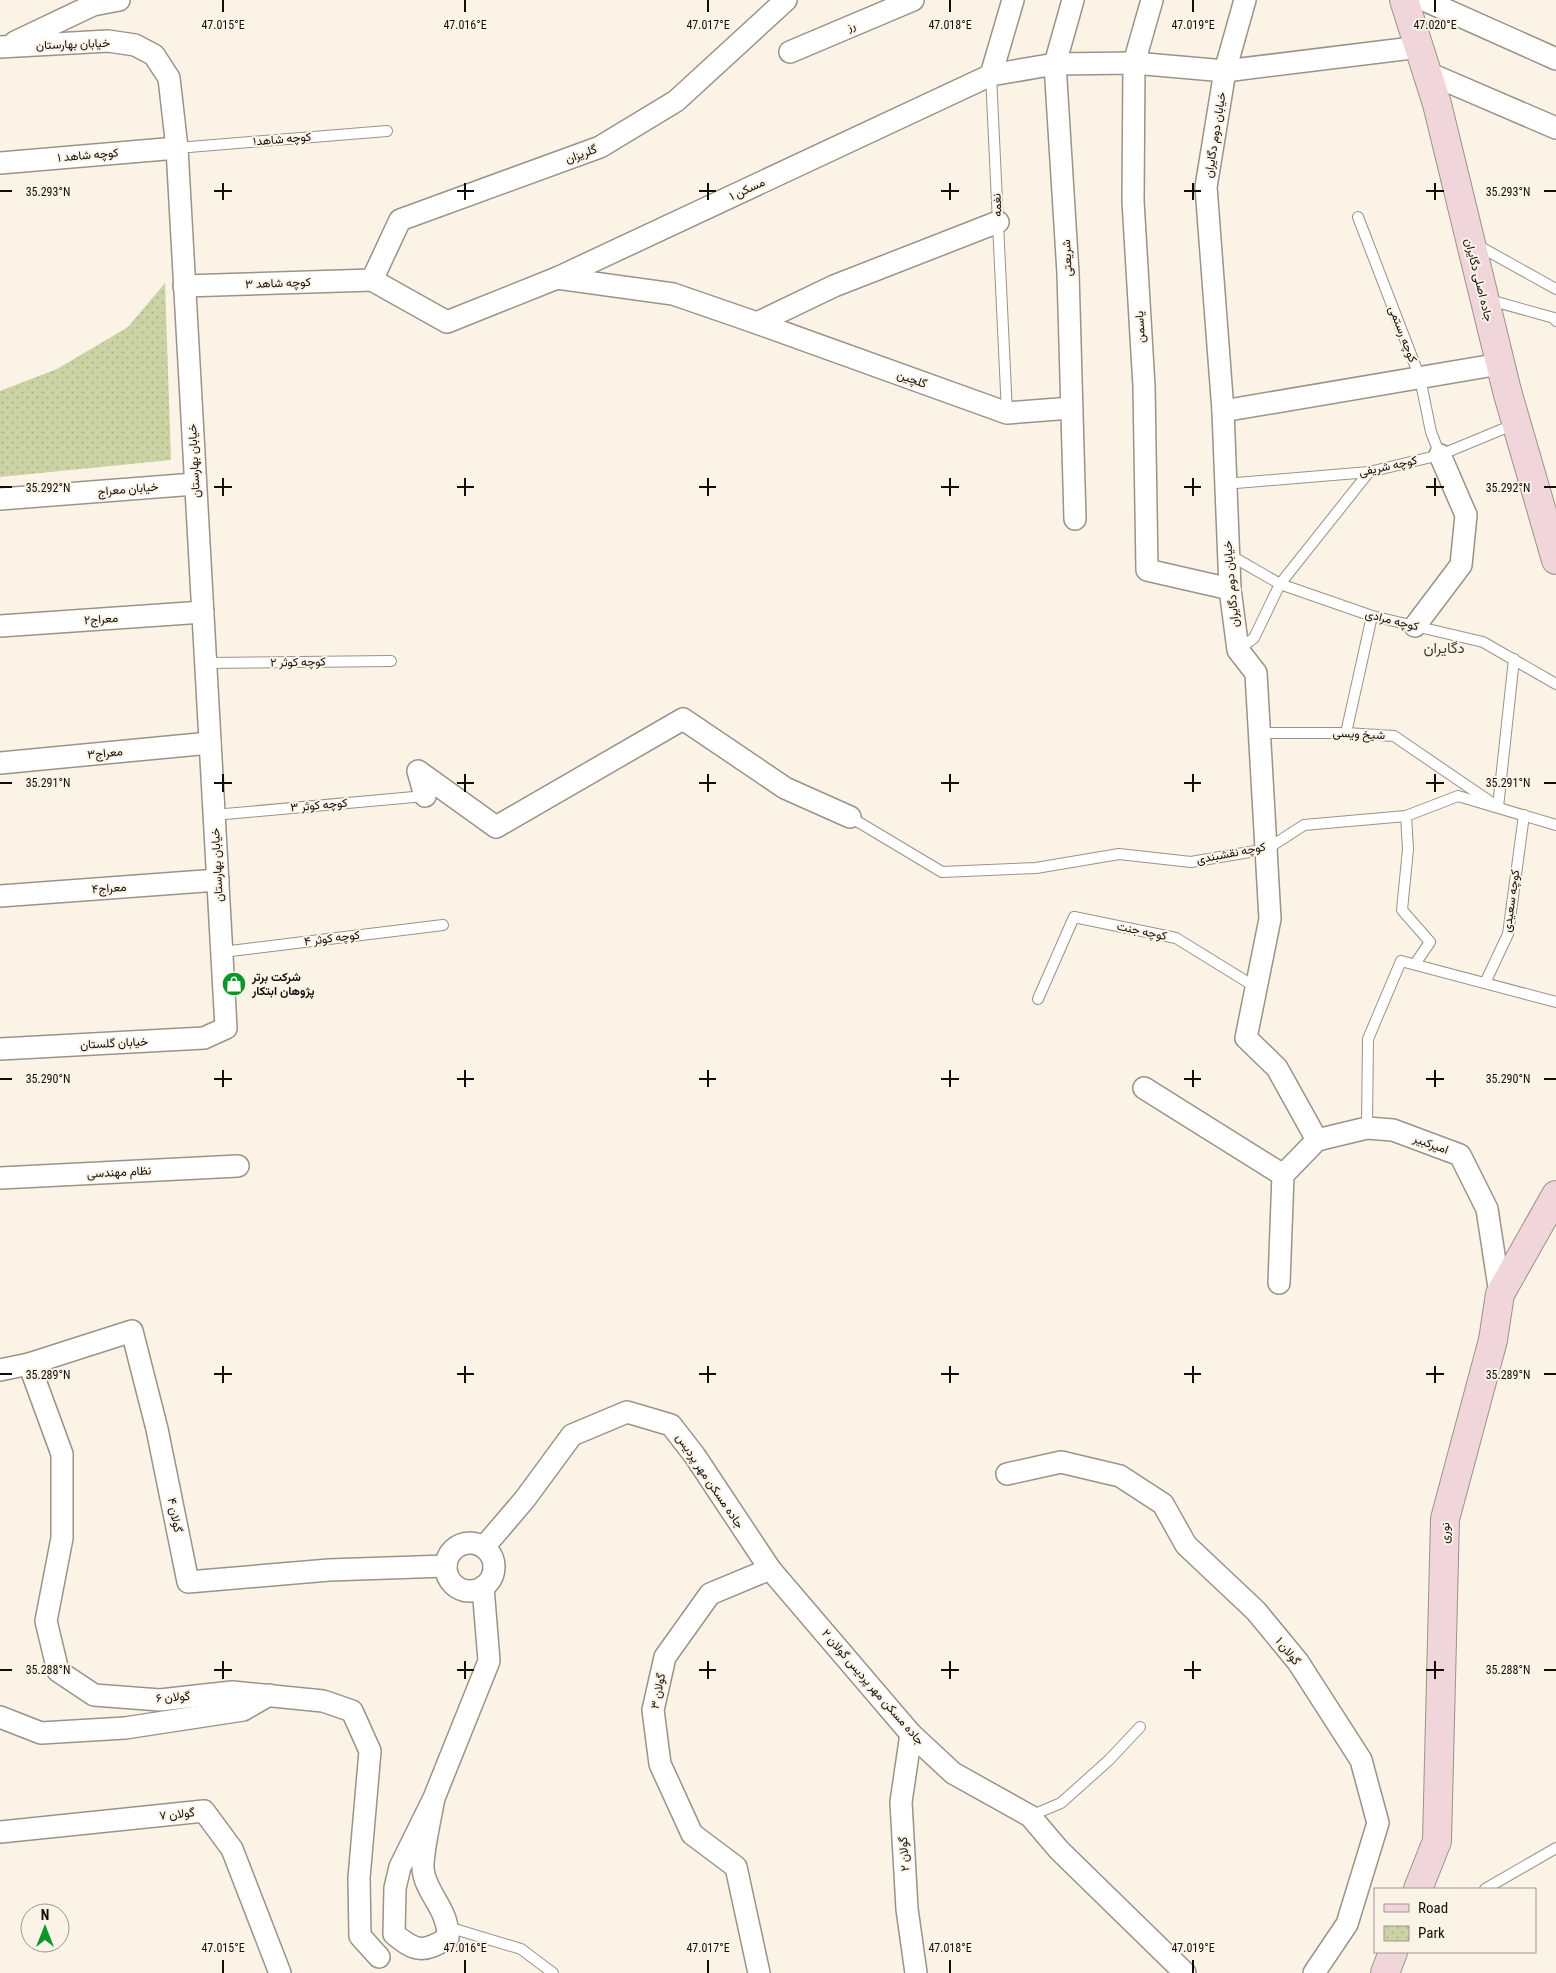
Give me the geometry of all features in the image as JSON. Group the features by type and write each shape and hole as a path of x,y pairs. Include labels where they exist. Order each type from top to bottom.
{"street":[{"path":"2,47 93,5 119,0"},
{"name":"گلریزان","path":"372,280 400,220 600,147 676,101 786,0"},
{"name":"رز","path":"790,52 913,0"},
{"name":"نغمه","path":"991,75 1013,0"},
{"name":"شریعتی","path":"1073,0 1055,64 1068,273 1075,519"},
{"name":"یاسمن","path":"1152,0 1134,63 1134,201 1144,396 1147,570 1230,589"},
{"name":"خیابان دوم دگایران","path":"1238,650 1230,589 1224,484 1223,411 1206,187 1225,70 1244,0"},
{"name":"جاده اصلی دگایران","path":"1404,0 1428,73 1500,364 1556,560"},
{"path":"1424,0 1556,59"},
{"name":"خیابان بهارستان","path":"2,47 108,41 135,45 154,56 168,78 177,148 226,1028"},
{"name":"مسکن ۱","path":"372,280 447,322 557,278 991,75 1055,64 1134,63 1225,70 1420,47"},
{"path":"1428,73 1556,128"},
{"name":"کوچه شاهد ۱","path":"0,163 177,148"},
{"path":"757,323 834,286 998,222"},
{"name":"گلچین","path":"557,278 673,294 1007,413 1071,408"},
{"name":"کوچه شاهد ۳","path":"184,286 372,280"},
{"path":"1223,411 1500,364"},
{"path":"1415,626 1461,565 1466,515 1440,455"},
{"name":"خیابان معراج","path":"0,499 195,484"},
{"name":"معراج۲","path":"0,626 203,612"},
{"path":"1238,650 1256,673 1270,919 1246,1038 1277,1068 1317,1140 1283,1175 1279,1283"},
{"path":"425,796 418,771 496,827 684,719 785,788 850,817"},
{"name":"معراج۳","path":"0,763 210,743"},
{"name":"معراج۴","path":"0,896 218,880"},
{"name":"خیابان گلستان","path":"0,1049 204,1038 226,1028"},
{"path":"1144,1088 1283,1175"},
{"name":"امیرکبیر","path":"1317,1140 1367,1128 1393,1130 1460,1155 1487,1209 1500,1294"},
{"name":"نظام مهندسی","path":"0,1178 238,1166"},
{"name":"نوری","path":"1418,1888 1437,1841 1445,1519 1493,1340 1500,1294 1556,1195"},
{"name":"گولان ۴","path":"0,1370 29,1364 132,1331 157,1429 188,1582 328,1570 446,1566"},
{"name":"گولان ۶","path":"29,1364 62,1454 62,1538 46,1621 58,1671 94,1695 160,1700 232,1692 323,1701 352,1711 370,1751 359,1878 360,1936 375,1965"},
{"name":"جاده مسکن مهر پردیس","path":"484,1547 525,1499 572,1436 627,1412 671,1425 695,1456 770,1569"},
{"name":"گولان ۱","path":"1007,1474 1061,1462 1120,1476 1163,1504 1186,1546 1256,1611 1298,1662 1361,1760 1378,1822 1346,1924 1314,1973"},
{"path":"472,1543 484,1547 492,1556 494,1567 491,1579 483,1588 470,1591 458,1588 448,1578 446,1566 450,1554 459,1545 472,1543"},
{"name":"جاده مسکن مهر پردیس گولان ۲","path":"770,1569 911,1734 953,1773 1030,1816 1059,1850 1185,1973"},
{"name":"گولان ۳","path":"759,1973 736,1868 692,1834 660,1764 653,1710 665,1657 710,1594 770,1569"},
{"path":"375,1965 394,1934 394,1896 400,1867 434,1798 489,1661 483,1588"},
{"path":"0,1717 40,1733 125,1728 243,1710 269,1695"},
{"name":"گولان ۲","path":"911,1734 901,1802 907,1909 916,1973"},
{"path":"394,1934 411,1948 432,1948 448,1938 448,1927 423,1869 434,1798"},
{"name":"گولان ۷","path":"0,1832 204,1811 232,1849 280,1973"},
{"path":"1385,1973 1393,1953"}],"lane":[{"name":"نغمه","path":"991,75 1007,413"},
{"name":"کوچه شاهد۱","path":"177,148 387,131"},
{"name":"کوچه رستمی","path":"1358,217 1420,378 1431,432 1440,455"},
{"path":"1469,241 1556,289"},
{"path":"1483,298 1554,318 1556,321"},
{"name":"کوچه شریفی","path":"1224,484 1369,472 1440,455 1516,423"},
{"path":"1238,650 1254,638 1280,584 1369,472"},
{"name":"کوچه مرادی","path":"1228,554 1280,584 1372,616 1483,642 1556,684"},
{"path":"1346,733 1372,616"},
{"path":"1498,806 1514,659"},
{"name":"کوچه کوثر ۲","path":"206,663 391,661"},
{"name":"شیخ ویسی","path":"1259,733 1346,733 1394,736 1498,806"},
{"name":"کوچه کوثر ۳","path":"214,814 425,796"},
{"name":"کوچه نقشبندی","path":"850,817 942,872 1036,868 1119,854 1191,862 1266,848 1304,826 1406,816 1458,796 1498,806 1556,825"},
{"name":"کوچه سعیدی","path":"1485,983 1508,934 1524,815"},
{"path":"1406,816 1408,849 1402,910 1430,942 1415,964"},
{"name":"کوچه جنت","path":"1038,999 1074,916 1176,938 1257,988"},
{"name":"کوچه کوثر ۴","path":"222,952 443,925"},
{"path":"1367,1128 1368,1039 1401,961 1556,1002"},
{"path":"1030,1816 1061,1803 1109,1760 1140,1727"},
{"path":"1487,1888 1556,1848"},
{"path":"448,1927 521,1949 553,1973"}],"green space":[{"path":"165,283 171,460 0,477 0,391 57,369 128,327"}],"place":[{"name":"شرکت برتر پژوهان ابتکار","path":"234,984"}],"district":[{"name":"دگایران","path":"1444,648"}]}
